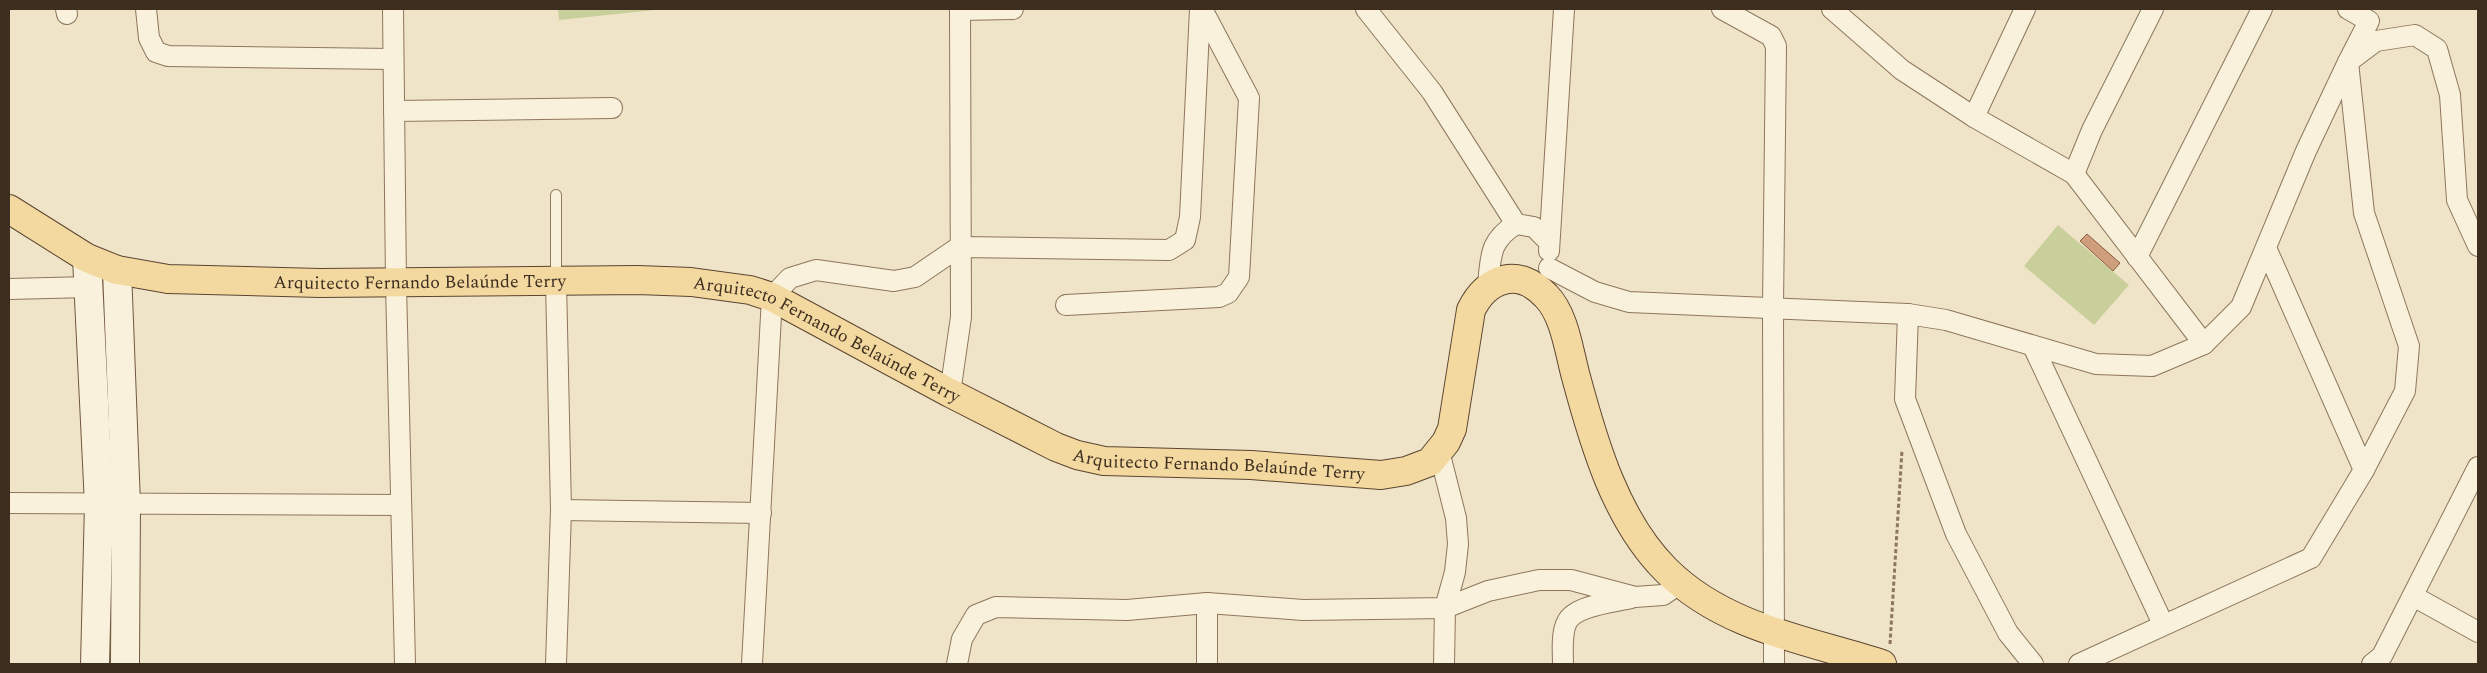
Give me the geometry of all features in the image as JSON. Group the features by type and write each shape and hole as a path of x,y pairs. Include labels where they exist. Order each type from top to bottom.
{"main road":[{"name":"Arquitecto Fernando Belaúnde Terry","path":"9,208 87,258 117,270 138,275 176,279 396,284 556,280 691,282 724,285 772,297 950,393 1056,447 1077,455 1104,460 1251,465 1381,475 1406,471 1430,462 1449,435 1456,412 1471,310 1478,296 1499,282"},
{"path":"1499,282 1531,284 1547,296 1558,314 1587,417 1624,512 1643,543 1666,570 1696,596 1734,617 1775,633 1886,654"}],"street":[{"path":"146,9 149,38 156,52 168,56 393,59"},
{"path":"393,9 396,284 405,664"},
{"path":"950,393 961,317 959,247 960,9 1012,9"},
{"path":"752,664 772,297 790,278 816,270 894,282 915,277 959,247 1169,250 1185,240 1190,217 1201,9"},
{"path":"1066,305 1219,298 1228,293 1239,278 1250,98 1201,9"},
{"path":"1366,9 1432,92 1516,224"},
{"path":"1547,296 1564,9"},
{"path":"1722,9 1770,36 1776,46 1773,307 1774,664"},
{"path":"1832,9 1902,70 1974,117 2074,174 2204,344"},
{"path":"1974,117 2025,9"},
{"path":"2074,174 2092,130 2153,9"},
{"path":"2137,257 2262,9"},
{"path":"1549,268 1595,292 1629,302 1908,314 1946,320 2096,364 2152,366 2204,344 2241,307 2306,151 2369,20 2348,9"},
{"path":"2348,62 2376,41 2415,35 2437,49 2450,94 2457,200 2478,246"},
{"path":"2078,664 2311,558 2364,470 2405,391 2409,346 2364,212 2348,62"},
{"path":"394,111 612,108"},
{"path":"1499,282 1491,254 1501,233 1516,224 1534,227 1550,242"},
{"path":"2266,250 2364,470"},
{"path":"87,258 99,504 96,664"},
{"path":"117,270 126,504 125,664"},
{"path":"556,280 561,510 556,664"},
{"path":"9,289 89,287"},
{"path":"1908,314 1905,398 1956,534 2008,633 2033,664"},
{"path":"2033,346 2163,624"},
{"path":"1439,451 1456,518 1458,544 1455,572 1445,608 1444,664"},
{"path":"2372,664 2382,656 2478,467"},
{"path":"9,503 401,505"},
{"path":"561,510 761,513"},
{"path":"957,664 962,639 976,615 996,607 1127,610 1207,603 1303,610 1445,608 1488,591 1539,580 1571,580 1635,597"},
{"path":"1563,664 1566,622 1572,616 1592,607 1635,597 1663,595 1681,583"},
{"path":"2413,596 2478,632"},
{"path":"1207,603 1207,664"}],"lane":[{"path":"556,195 556,280"}],"path":[{"path":"1886,654 1902,448"}],"green space":[{"path":"558,9 665,9 559,20"},
{"path":"2058,225 2129,285 2094,325 2024,266"}],"building":[{"path":"2087,234 2120,263 2113,271 2080,241"}]}
